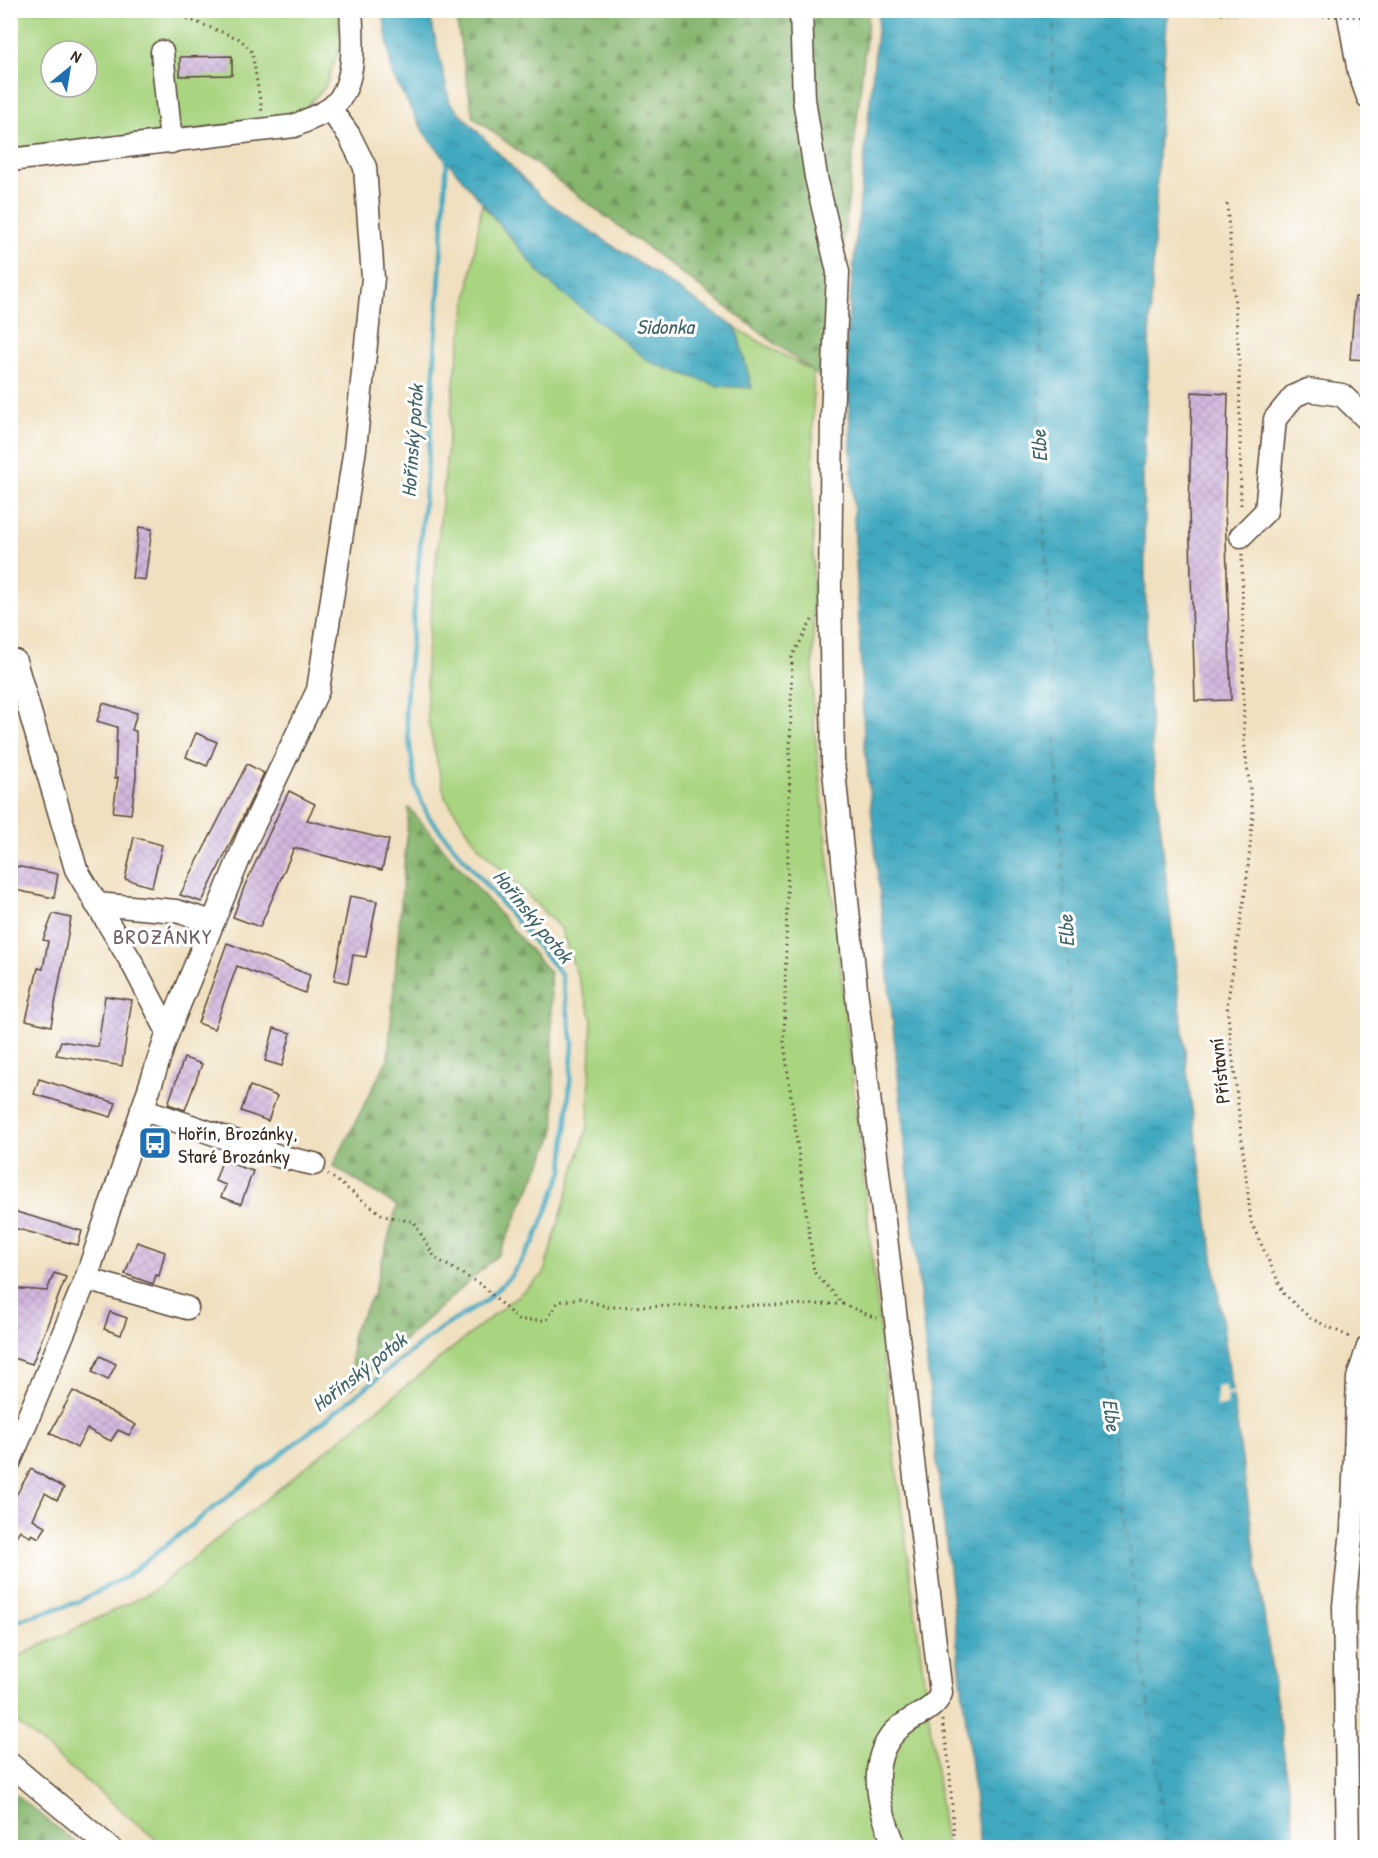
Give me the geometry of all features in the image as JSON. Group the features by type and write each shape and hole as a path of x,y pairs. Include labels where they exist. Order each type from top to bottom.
{"street":[{"path":"10,160 294,126 330,109 344,89 354,57 351,10"},
{"path":"801,10 804,99 816,177 838,272 832,417 830,587 833,761 856,988 940,1677 939,1700 897,1729 885,1741 880,1758 882,1816 896,1848"},
{"path":"1348,10 1359,72 1368,97"},
{"path":"162,52 171,142"},
{"path":"10,1461 86,1279 168,1032 248,837 318,690 356,448 373,278 364,167 349,135 330,109"},
{"path":"1241,536 1266,511 1275,419 1294,396 1308,390 1342,395 1368,420"},
{"path":"15,661 76,869 132,963 168,1032"},
{"path":"96,904 176,911 213,922"},
{"path":"142,1109 278,1156 314,1164"},
{"path":"86,1279 187,1308"},
{"path":"1348,1848 1344,1606 1352,1530 1358,1378 1363,1344"},
{"path":"10,1764 111,1848"}],"path":[{"path":"165,10 240,39 252,52 265,131"},
{"path":"1089,10 1368,16"},
{"name":"Přístavní","path":"1227,204 1239,356 1244,740 1253,815 1246,887 1227,1006 1251,1222 1284,1294 1310,1318 1363,1344"},
{"path":"813,617 792,657 784,1042 814,1272 843,1304"},
{"path":"314,1164 384,1216 414,1222 435,1258 484,1287 518,1320 547,1320 558,1302 579,1298 608,1307 843,1304 899,1328"},
{"path":"939,1700 949,1762 955,1848"}],"green space":[{"path":"11,11 338,11 341,44 325,87 302,111 260,123 11,148"},
{"path":"455,11 869,11 828,383 473,117"},
{"path":"482,204 546,280 752,388 736,328 813,372 813,716 889,1412 946,1847 165,1847 11,1718 11,1660 150,1593 543,1275 588,1125 592,1018 561,929 479,847 445,797 428,721 426,663 454,383"},
{"path":"409,808 550,973 554,1135 500,1253 351,1388 352,1333 373,1295 397,1206 333,1166 388,1058"},
{"path":"11,1791 81,1847 11,1847"}],"water":[{"name":"Sidonka","path":"383,11 429,11 450,103 543,199 736,328 752,388 718,386 650,362 546,280 425,134 392,74"},
{"name":"Elbe","path":"879,11 1168,11 1161,95 1143,472 1147,662 1152,748 1189,1087 1297,1847 980,1847 937,1463 864,737 846,341"}],"pier":[{"path":"953,10 1171,10 1171,15 953,11"},
{"path":"1225,1385 1227,1393 1235,1391 1236,1395 1227,1396 1227,1405 1217,1407 1216,1386"}],"building":[{"path":"232,56 232,75 180,76 180,57"},
{"path":"1355,297 1368,298 1368,360 1350,359"},
{"path":"1192,392 1228,394 1225,508 1231,700 1195,701 1189,509"},
{"path":"139,527 152,529 145,580 132,578"},
{"path":"103,703 137,713 132,730 136,731 136,777 131,814 113,812 118,777 115,778 117,727 97,721"},
{"path":"196,733 217,742 207,766 186,757"},
{"path":"247,764 264,773 202,902 180,895"},
{"path":"289,791 315,804 307,820 389,840 382,870 294,848 260,927 233,917 245,885"},
{"path":"134,837 162,845 152,887 125,879"},
{"path":"10,865 58,874 54,898 10,889"},
{"path":"350,896 377,901 366,957 353,955 348,983 334,980"},
{"path":"53,914 71,918 51,1026 26,1020 38,968 43,969 48,941 43,940"},
{"path":"227,943 310,975 305,993 237,966 214,1029 198,1023"},
{"path":"105,996 132,1000 122,1066 56,1055 61,1041 98,1047"},
{"path":"274,1028 291,1033 282,1066 265,1061"},
{"path":"184,1058 202,1064 185,1110 168,1104"},
{"path":"39,1079 116,1103 111,1117 34,1094"},
{"path":"250,1086 277,1096 268,1121 241,1111"},
{"path":"222,1161 253,1171 241,1204 221,1197 226,1185 215,1181"},
{"path":"13,1211 82,1231 78,1245 10,1227"},
{"path":"137,1242 165,1252 159,1276 156,1275 153,1284 125,1274"},
{"path":"54,1273 66,1277 32,1364 10,1357 10,1288 47,1291"},
{"path":"110,1312 127,1318 121,1335 104,1329"},
{"path":"100,1356 116,1364 108,1380 92,1372"},
{"path":"73,1391 136,1425 129,1435 118,1430 111,1441 87,1429 77,1448 50,1433"},
{"path":"31,1469 64,1488 57,1500 45,1493 33,1519 46,1527 39,1538 32,1534 30,1537 20,1530 10,1546 10,1506"}],"waterway":[{"name":"Hořínský potok","path":"10,1623 78,1602 127,1576 440,1329 484,1302 510,1277 534,1242 563,1171 573,1043 561,974 428,816 416,788 405,711 430,437 447,157"}],"ferry route":[{"path":"1055,10 1038,417 1078,1153 1167,1848"}],"place":[{"name":"Hořín, Brozánky, Staré Brozánky","path":"155,1143"}],"district":[{"name":"BROZÁNKY","path":"163,936"}]}
